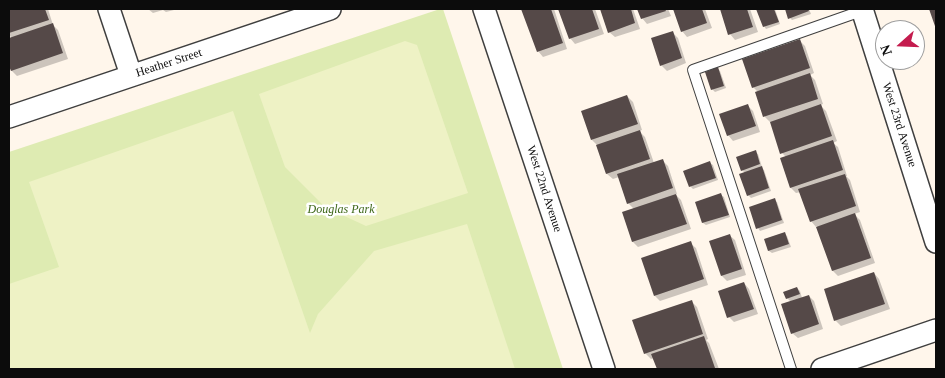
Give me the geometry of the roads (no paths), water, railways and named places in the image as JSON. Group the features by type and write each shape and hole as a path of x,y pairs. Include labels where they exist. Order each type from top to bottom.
{"street":[{"path":"109,9 131,75"},
{"name":"Heather Street","path":"9,116 330,9"},
{"name":"West 22nd Avenue","path":"484,9 604,369"},
{"name":"West 23rd Avenue","path":"865,9 936,242"},
{"path":"822,369 936,330"}],"lane":[{"path":"791,369 693,70 865,9"}],"park label":[{"name":"Douglas Park","path":"341,210"}]}
